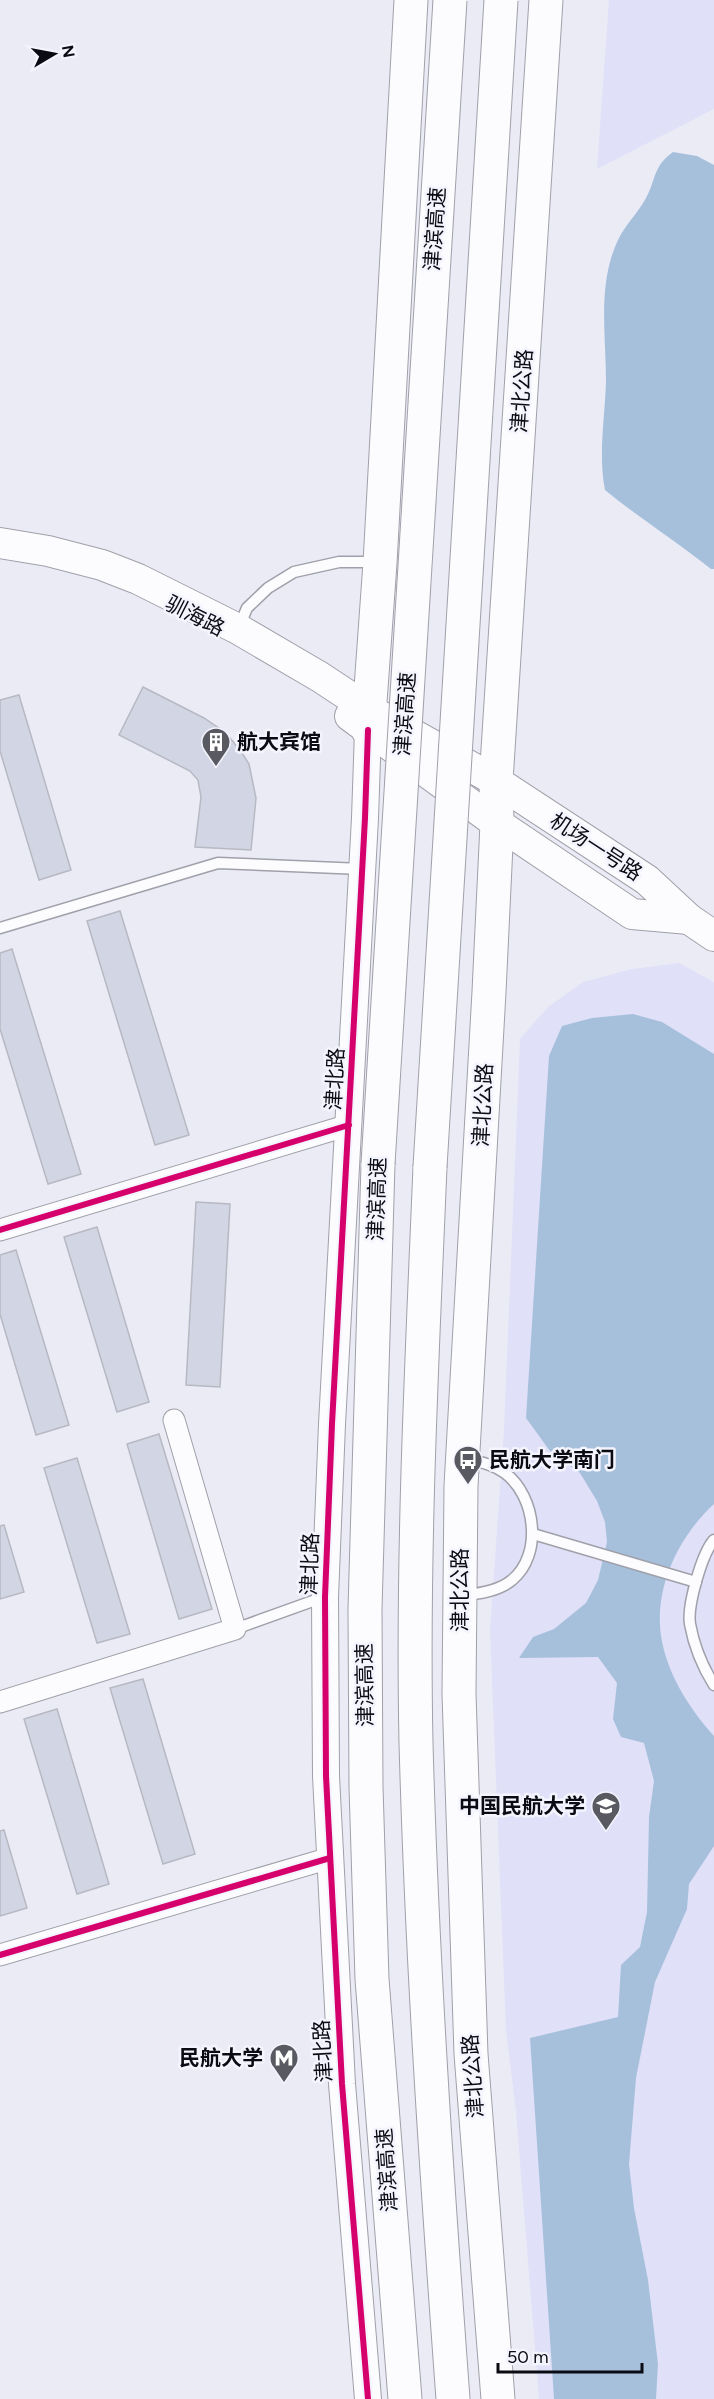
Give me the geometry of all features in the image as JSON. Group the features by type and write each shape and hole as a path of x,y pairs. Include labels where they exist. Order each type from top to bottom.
{"main road":[{"path":"369,720 381,563 411,0"},
{"name":"津滨高速","path":"405,2399 372,1979 366,1787 364,1609 378,1164 450,0"},
{"path":"453,2399 433,2118 423,1924 416,1741 416,1492 430,1167 501,0"},
{"name":"津北公路","path":"488,2399 459,2056 452,1884 451,1494 546,0"},
{"name":"驯海路","path":"0,543 48,551 102,565 148,583 320,677 369,720"},
{"name":"驯海路","path":"0,551 66,563 109,576 236,633"},
{"path":"369,720 496,781"},
{"path":"369,720 492,821"},
{"name":"机场一号路","path":"496,781 647,880 689,920 714,936"},
{"name":"津北公路","path":"492,821 463,1458 459,1694 467,1984 498,2399"},
{"name":"机场一号路","path":"492,821 632,914 689,920"}],"street":[{"name":"津北路","path":"368,2399 342,2084 326,1776 325,1597 369,720"},
{"path":"0,1230 349,1125"},
{"path":"0,1702 235,1629 174,1420"},
{"path":"0,1955 330,1858"}],"lane":[{"path":"236,633 247,608 268,588 294,572 339,562 381,563"},
{"path":"0,927 218,863 363,869"},
{"path":"460,1595 498,1588 512,1581 526,1564 533,1534 520,1487 505,1473 481,1462 463,1458"},
{"path":"533,1534 696,1582"},
{"path":"714,1540 708,1547 696,1582 690,1622 701,1665 714,1685"},
{"path":"235,1629 325,1597"}],"shaded area":[{"path":"609,0 714,0 714,109 597,169"},
{"path":"673,152 697,156 714,165 714,569 605,490 603,477 602,450 606,381 604,310 607,274 618,240 646,198 658,168"},
{"name":"中国民航大学","path":"679,963 714,982 714,2399 539,2399 516,2112 506,2031 490,1630 504,1430 520,1039 548,1007 583,982 632,969"},
{"path":"633,1014 662,1022 714,1054 714,1504 701,1517 680,1547 665,1581 660,1618 661,1636 668,1664 680,1690 714,1736 714,1846 689,1884 687,1909 655,1982 636,2078 629,2164 634,2208 648,2280 658,2364 656,2399 554,2399 530,2038 618,2017 621,1965 640,1947 647,1912 649,1817 654,1781 644,1743 621,1737 613,1719 617,1683 598,1657 519,1658 533,1637 554,1629 586,1603 598,1580 607,1542 605,1522 597,1501 580,1473 550,1451 526,1418 549,1056 562,1026 592,1018"}],"building":[{"name":"航大宾馆","path":"143,687 204,718 226,733 240,750 249,764 256,798 251,850 195,847 201,797 198,780 190,771 119,735"},
{"path":"19,695 71,870 39,880 0,751 0,700"},
{"path":"120,911 189,1135 155,1145 87,921"},
{"path":"12,949 81,1174 48,1184 0,1029 0,953"},
{"path":"196,1202 230,1204 220,1387 186,1385"},
{"path":"97,1227 149,1402 117,1412 64,1237"},
{"path":"16,1250 69,1425 36,1435 0,1314 0,1255"},
{"path":"159,1434 212,1609 179,1619 127,1444"},
{"path":"77,1458 130,1634 97,1643 44,1468"},
{"path":"4,1525 24,1592 0,1599 0,1526"},
{"path":"143,1679 195,1854 163,1864 110,1688"},
{"path":"57,1709 109,1884 77,1894 24,1719"},
{"path":"4,1830 27,1908 0,1916 0,1831"}],"cycle path":[{"path":"368,730 325,1597 326,1776 342,2084 368,2399"},
{"path":"0,1230 349,1125"},
{"path":"0,1955 330,1858"}],"place":[{"name":"航大宾馆","path":"216,768"},
{"name":"民航大学南门","path":"468,1486"},
{"name":"中国民航大学","path":"606,1832"},
{"name":"民航大学","path":"284,2084"}]}
